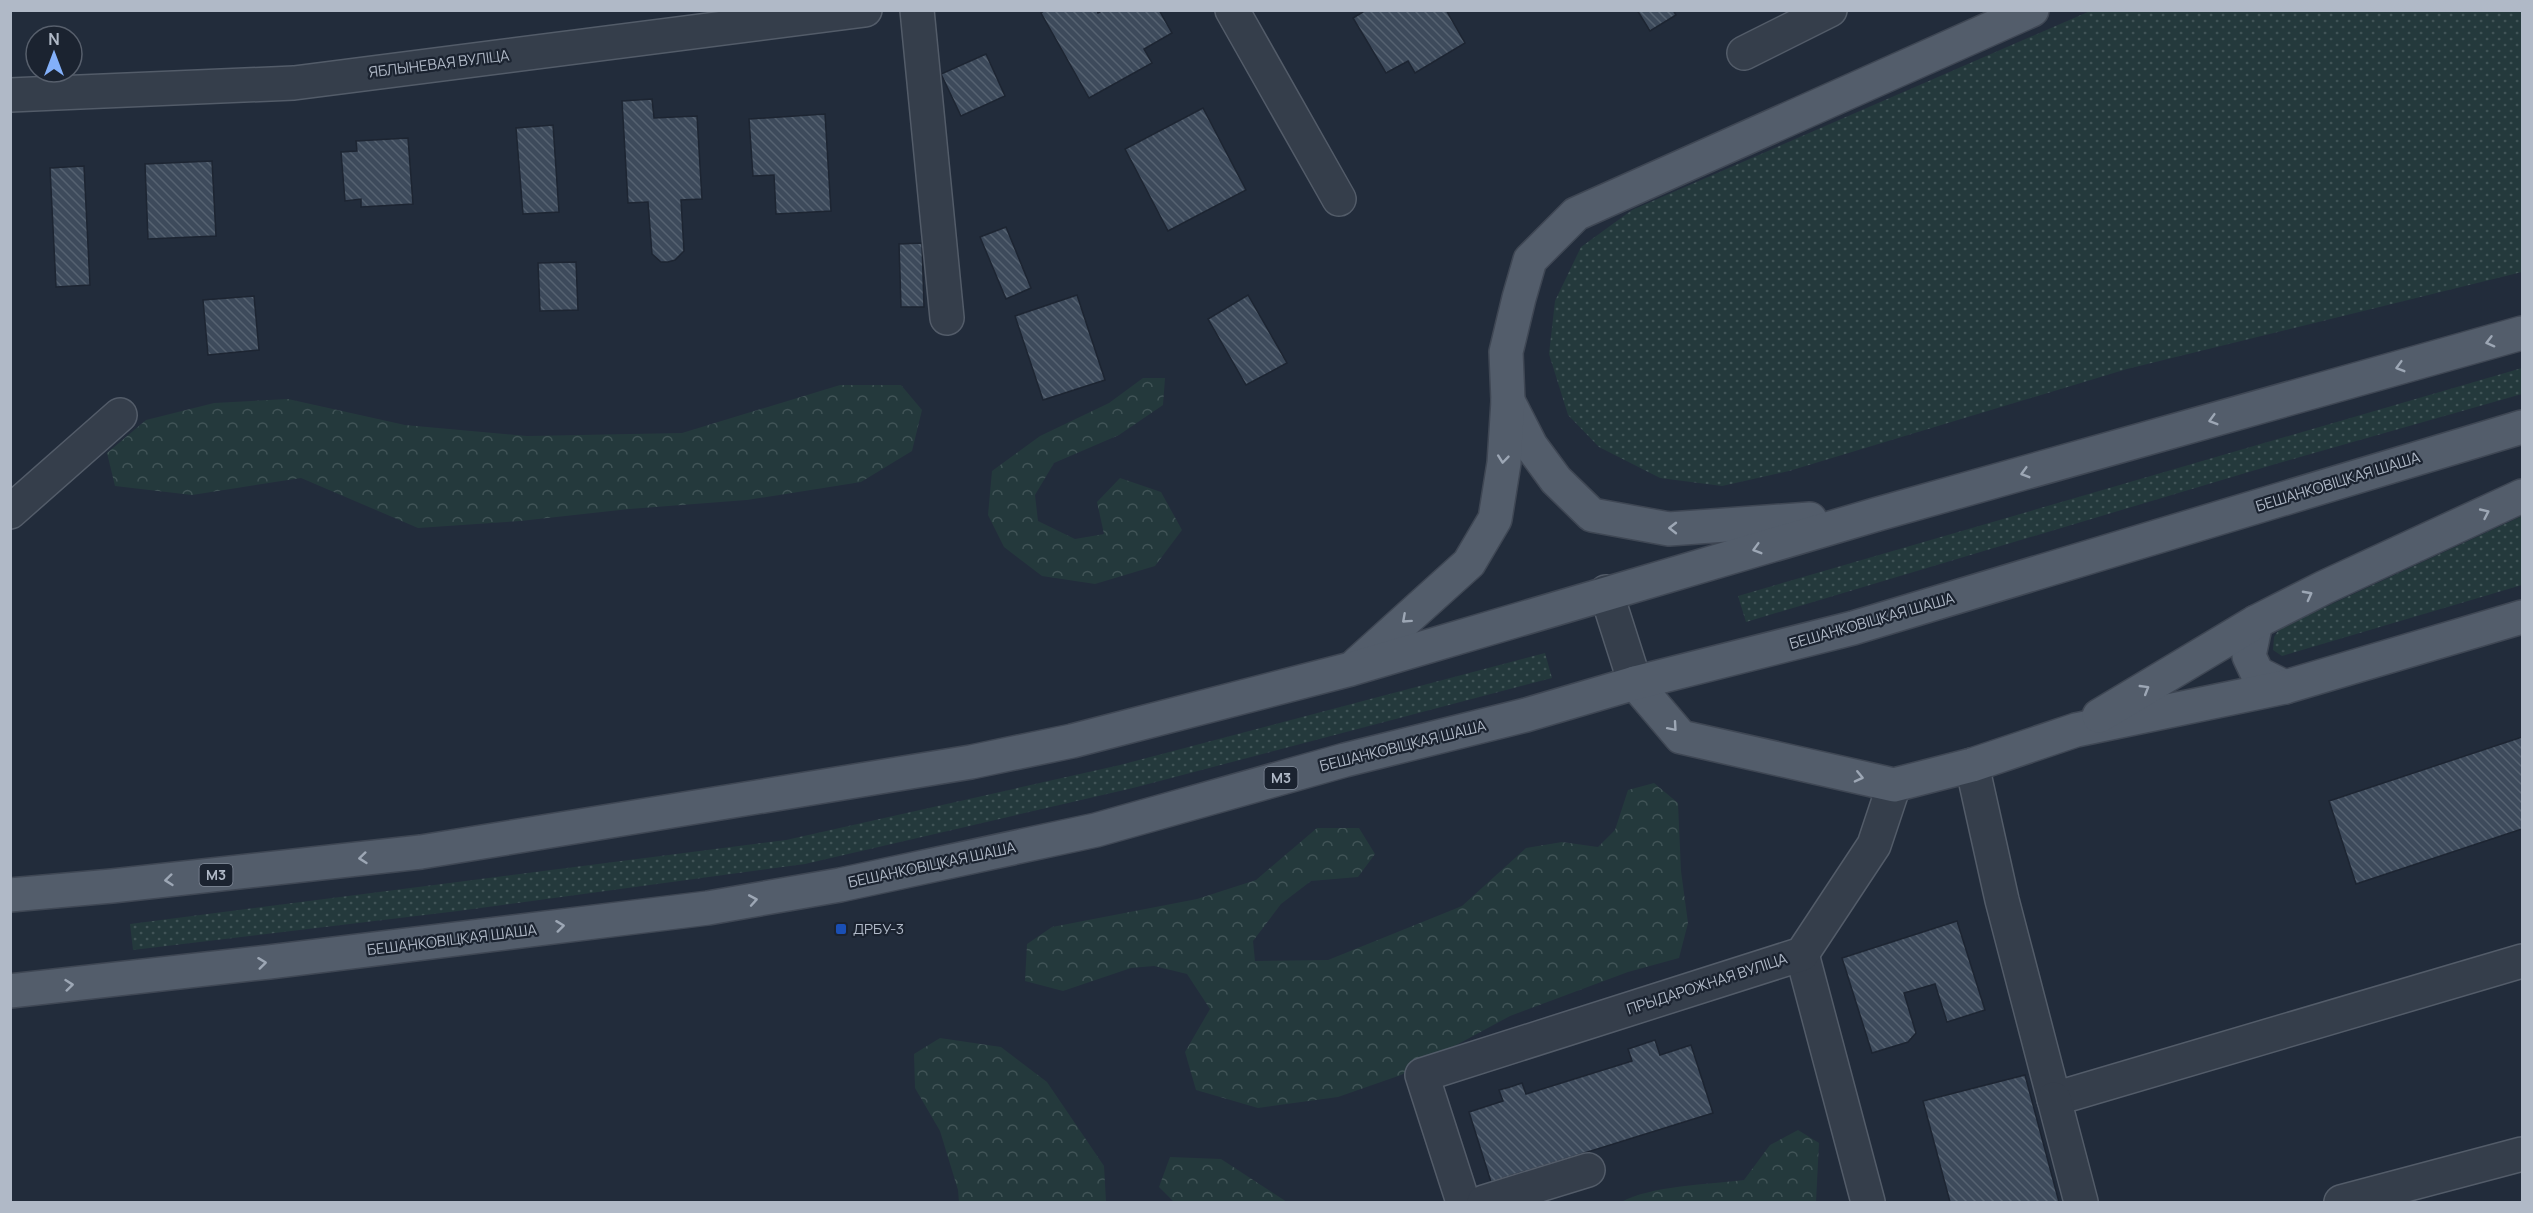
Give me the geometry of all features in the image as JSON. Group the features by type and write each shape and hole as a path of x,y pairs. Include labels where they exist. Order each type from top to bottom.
{"main road":[{"path":"1351,669 1469,563 1495,519 1503,463 1508,401 1506,352 1530,260 1576,214 2032,10"},
{"name":"М3","path":"10,895 421,852 910,772 1072,741 1351,669 1606,592 1878,514 2523,333"},
{"path":"1508,401 1531,446 1556,480 1592,515 1669,529 1878,514"},
{"name":"БЕШАНКОВІЦКАЯ ШАША","path":"18,995 708,908 840,885 1096,830 1345,760 1526,715 1635,683 1854,628 2523,427"},
{"path":"2076,730 2256,622 2325,586 2523,496"},
{"path":"1635,683 1681,737 1894,785 1971,765 2076,730 2285,687 2523,617"},
{"path":"2256,622 2249,656 2257,673 2285,687"}],"street":[{"name":"ЯБЛЫНЕВАЯ ВУЛІЦА","path":"10,95 294,83 865,10"},
{"path":"917,10 947,318"},
{"path":"1232,10 1339,199"},
{"path":"1744,53 1830,10"},
{"path":"10,512 120,415"},
{"path":"1606,592 1635,683"},
{"path":"1971,765 2002,900 2081,1203"},
{"name":"ПРЫДАРОЖНАЯ ВУЛІЦА","path":"1463,1203 1422,1075 1802,954 1874,845 1894,785"},
{"path":"1802,954 1868,1203"},
{"path":"2054,1099 2523,961"},
{"path":"2341,1203 2523,1154"},
{"path":"1484,1203 1588,1170"}],"green space":[{"path":"2090,11 2522,11 2522,272 2127,369 1789,471 1722,486 1660,478 1599,447 1568,415 1549,354 1555,301 1581,247 1632,210"},
{"path":"2522,368 2522,394 2279,463 1746,622 1738,596"},
{"path":"1143,378 1165,378 1163,405 1119,435 1054,463 1035,495 1038,521 1075,539 1104,534 1097,502 1120,478 1161,492 1182,530 1155,566 1095,584 1042,576 1004,547 988,515 992,471 1040,436 1109,403"},
{"path":"840,385 901,385 922,410 912,451 861,482 747,500 418,528 301,478 192,495 115,486 107,453 146,420 214,403 288,399 405,425 527,436 682,433"},
{"path":"2522,516 2522,585 2282,656 2273,650 2274,637 2280,628"},
{"path":"1545,653 1552,678 1133,788 805,864 458,911 133,950 130,924 786,840 1120,765"},
{"path":"1654,783 1678,803 1681,871 1688,923 1679,958 1628,972 1510,1016 1401,1075 1338,1097 1258,1108 1196,1090 1185,1052 1210,1009 1187,974 1154,966 1131,968 1063,991 1025,981 1027,944 1052,927 1197,899 1256,880 1317,828 1359,828 1375,854 1358,877 1311,881 1281,904 1253,941 1255,961 1328,960 1462,906 1526,848 1562,842 1598,847 1615,830 1628,790"},
{"path":"940,1038 1001,1047 1047,1082 1104,1166 1106,1201 959,1202 958,1190 940,1131 915,1088 914,1054"},
{"path":"1798,1130 1819,1143 1816,1202 1621,1202 1664,1189 1744,1180 1770,1145"},
{"path":"1170,1157 1221,1159 1287,1202 1174,1202 1159,1187"}],"building":[{"path":"1045,10 1097,10 1098,13 1103,10 1159,10 1172,33 1144,49 1152,63 1089,98 1041,13"},
{"path":"1366,10 1446,10 1465,43 1415,73 1408,61 1386,73 1353,18"},
{"path":"1637,10 1673,10 1676,15 1650,31"},
{"path":"986,54 1005,96 961,116 941,74"},
{"path":"652,99 654,118 697,116 702,199 681,200 684,251 675,260 668,262 661,262 652,254 648,202 628,203 622,101"},
{"path":"1203,108 1246,190 1168,231 1125,149"},
{"path":"825,114 831,211 776,214 774,175 753,176 749,119"},
{"path":"553,125 559,212 523,214 516,128"},
{"path":"408,138 413,204 361,207 361,199 345,201 341,152 357,151 356,141"},
{"path":"212,161 216,236 148,239 145,164"},
{"path":"84,166 90,285 56,287 50,168"},
{"path":"1006,227 1031,288 1006,299 980,237"},
{"path":"922,243 924,307 901,307 899,244"},
{"path":"576,262 578,310 540,311 538,263"},
{"path":"1077,295 1105,380 1043,400 1015,316"},
{"path":"1248,295 1287,363 1246,385 1208,319"},
{"path":"254,296 259,350 208,355 203,300"},
{"path":"2522,737 2522,829 2356,884 2329,801"},
{"path":"1957,921 1985,1010 1947,1022 1935,984 1904,993 1916,1033 1908,1042 1872,1053 1842,958"},
{"path":"1655,1040 1660,1055 1691,1045 1713,1113 1491,1182 1469,1112 1503,1101 1499,1090 1522,1083 1526,1094 1632,1061 1628,1049"},
{"path":"2025,1075 2059,1202 1950,1202 1923,1101"}],"place":[{"name":"ДРБУ-3","path":"841,929"}]}
